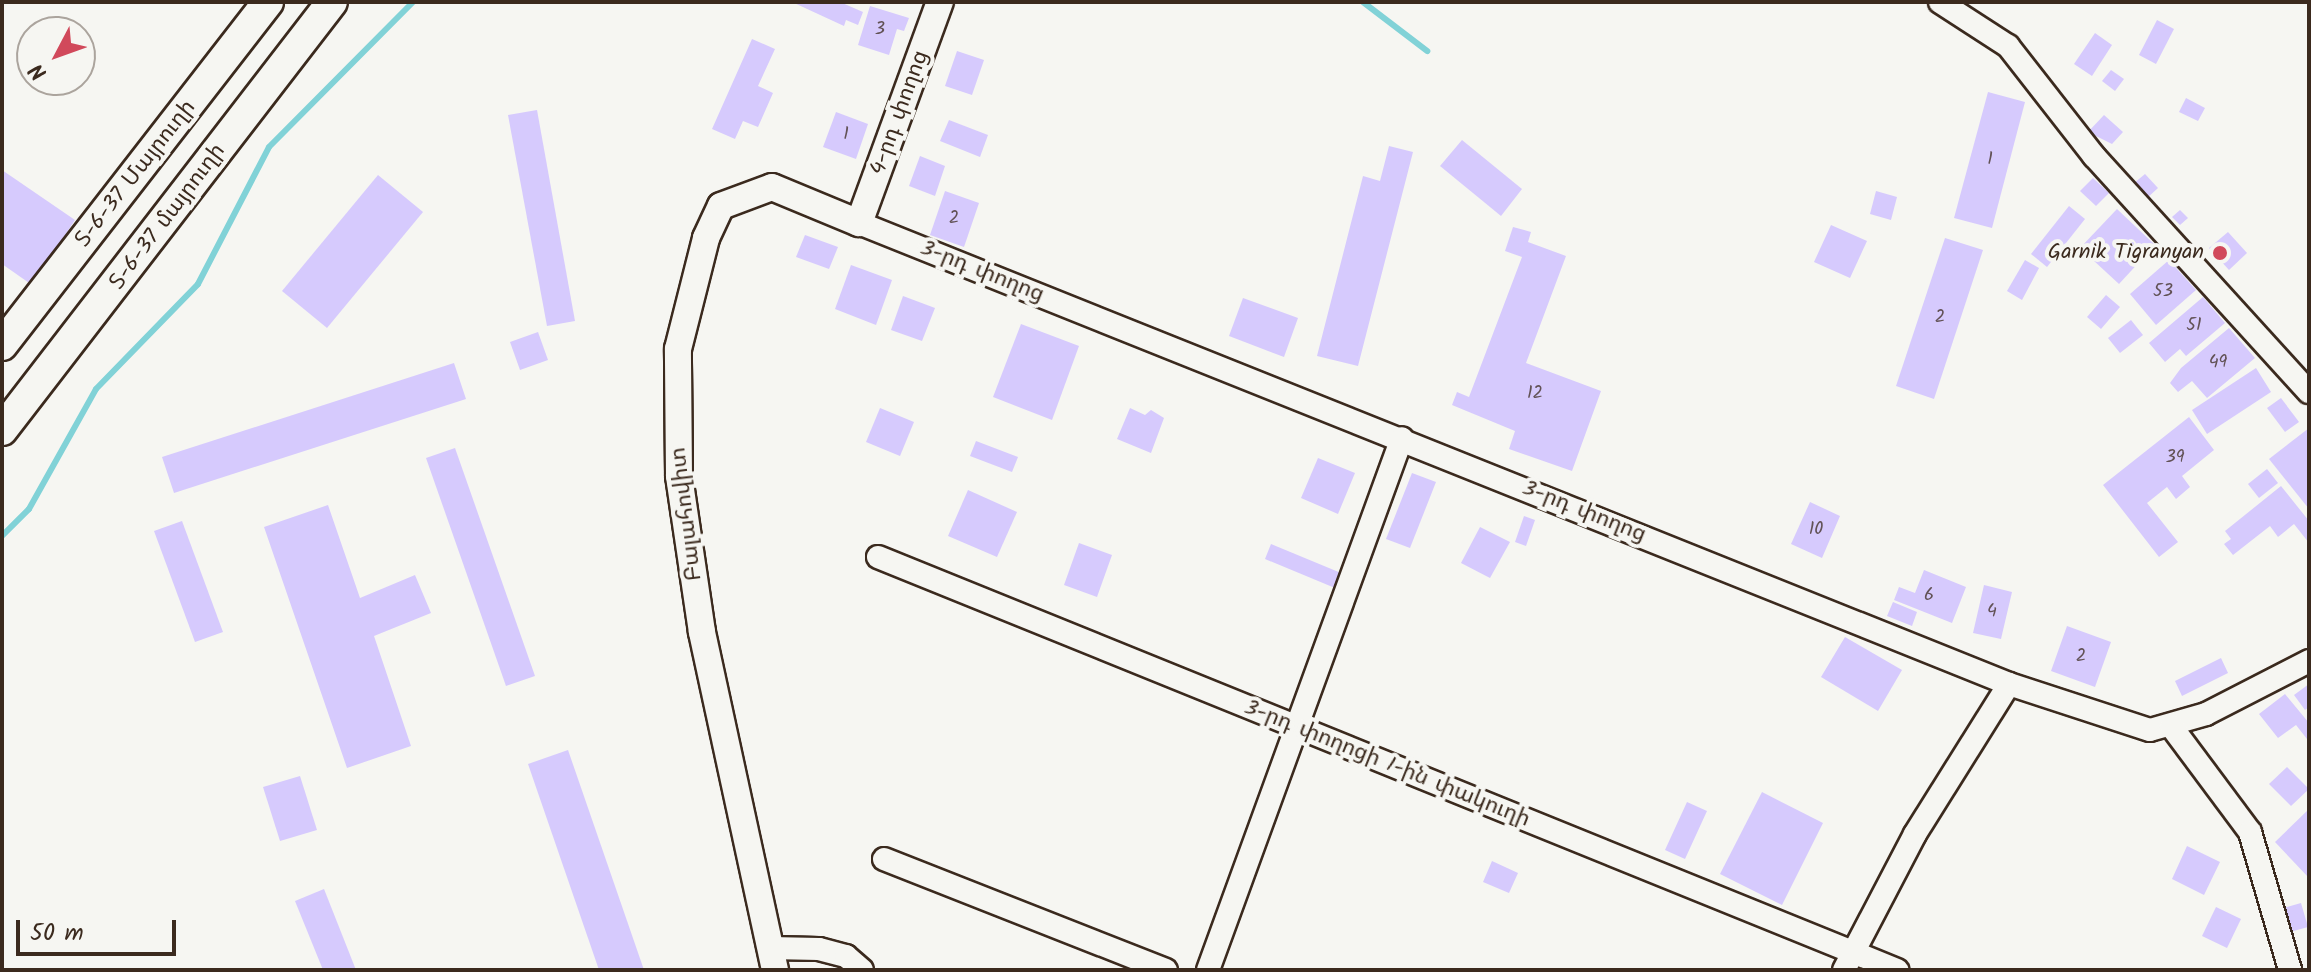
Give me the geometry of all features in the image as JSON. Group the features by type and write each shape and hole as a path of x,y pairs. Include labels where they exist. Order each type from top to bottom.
{"main road":[{"name":"Տ-6-37 Մայրուղի","path":"2,345 268,2"},
{"name":"Տ-6-37 մայրուղի","path":"2,430 316,8"}],"street":[{"name":"4-րդ փողոց","path":"859,223 940,2"},
{"path":"1940,2 2008,46 2094,156 2309,392"},
{"name":"Բալահովիտ","path":"772,959 702,632 679,476 678,349 706,238 721,206 772,187 859,223"},
{"name":"3-րդ փողոց","path":"859,223 1402,438 2009,684 2150,730 2171,726 2309,661"},
{"path":"1208,970 1294,726 1402,438"},
{"name":"3-րդ փողոցի 1-ին փակուղի","path":"878,557 1294,726 1849,961 1897,970"},
{"path":"1849,961 1915,834 2009,684"},
{"path":"2171,726 2250,832 2290,970"},
{"path":"884,859 1166,970"},
{"path":"772,959 819,949 846,956 862,970"}],"building":[{"path":"792,2 840,2 863,12 858,25 846,20 844,26"},
{"path":"870,6 909,18 904,31 897,29 889,55 858,45"},
{"path":"2157,20 2174,29 2156,64 2139,55"},
{"path":"2095,33 2112,45 2092,76 2074,64"},
{"path":"752,39 775,49 758,86 773,93 758,127 743,121 735,139 712,129"},
{"path":"957,51 984,60 972,95 945,86"},
{"path":"2111,70 2124,79 2115,91 2102,81"},
{"path":"1988,92 2025,102 1992,228 1954,218"},
{"path":"2186,98 2205,108 2198,121 2179,112"},
{"path":"537,110 575,321 547,326 508,115"},
{"path":"836,112 868,124 856,159 823,147"},
{"path":"2104,115 2123,132 2112,144 2088,132"},
{"path":"949,120 988,135 980,157 940,141"},
{"path":"1462,140 1522,189 1501,216 1440,166"},
{"path":"1389,146 1413,152 1358,366 1317,356 1363,176 1380,181"},
{"path":"920,156 945,166 935,196 909,186"},
{"path":"2,170 75,220 32,285 2,264"},
{"path":"2145,174 2158,188 2146,199 2133,184"},
{"path":"378,175 423,212 327,328 282,291"},
{"path":"2093,178 2109,193 2096,206 2080,191"},
{"path":"945,191 979,203 964,247 930,235"},
{"path":"1876,191 1897,197 1891,220 1870,214"},
{"path":"2069,206 2085,219 2047,267 2031,254"},
{"path":"2117,209 2155,245 2119,284 2080,248"},
{"path":"2180,210 2188,218 2180,225 2172,217"},
{"path":"1831,225 1867,241 1850,278 1814,262"},
{"path":"1513,227 1531,232 1528,242 1566,256 1526,363 1601,391 1572,471 1509,449 1515,431 1452,405 1457,392 1469,397 1522,257 1505,251"},
{"path":"2228,232 2247,253 2229,270 2209,248"},
{"path":"805,235 838,247 829,269 796,257"},
{"path":"1945,238 1983,250 1934,399 1896,386"},
{"path":"2025,260 2039,268 2022,300 2007,291"},
{"path":"2169,260 2196,290 2156,325 2130,294"},
{"path":"851,265 892,280 876,325 835,309"},
{"path":"2106,295 2120,307 2101,329 2087,317"},
{"path":"903,296 935,308 922,341 891,330"},
{"path":"2203,297 2225,323 2186,356 2180,349 2165,362 2149,343"},
{"path":"1243,298 1298,318 1284,357 1229,336"},
{"path":"2131,320 2143,335 2120,353 2108,338"},
{"path":"1021,324 1079,346 1052,420 993,397"},
{"path":"2229,328 2255,358 2207,398 2192,381 2178,392 2170,383 2181,368"},
{"path":"538,332 548,360 520,370 510,342"},
{"path":"454,363 466,399 174,493 162,457"},
{"path":"2256,368 2271,392 2207,434 2192,410"},
{"path":"2281,398 2299,422 2285,432 2267,408"},
{"path":"880,408 914,422 900,456 866,442"},
{"path":"1130,408 1145,415 1151,410 1164,418 1151,453 1117,439"},
{"path":"2189,417 2214,450 2182,476 2190,487 2176,499 2167,487 2147,503 2178,542 2159,557 2103,485"},
{"path":"2309,428 2309,509 2269,459"},
{"path":"976,441 1018,457 1012,472 970,456"},
{"path":"455,448 535,676 506,686 426,458"},
{"path":"1318,458 1355,473 1338,514 1301,498"},
{"path":"2267,469 2278,483 2259,498 2248,484"},
{"path":"1412,473 1436,482 1410,548 1386,539"},
{"path":"2281,486 2309,521 2309,543 2294,524 2278,537 2270,526 2233,555 2224,544 2231,539 2225,531"},
{"path":"968,490 1017,512 997,557 948,536"},
{"path":"1810,502 1840,516 1822,558 1791,544"},
{"path":"328,505 360,598 415,575 431,613 374,636 411,746 347,768 264,527"},
{"path":"1524,516 1535,520 1526,546 1515,542"},
{"path":"182,521 223,632 195,642 154,531"},
{"path":"1480,527 1510,542 1490,578 1461,563"},
{"path":"1079,543 1112,555 1097,597 1064,585"},
{"path":"1271,544 1341,573 1335,588 1265,559"},
{"path":"1924,570 1966,587 1952,623 1894,600 1899,587 1915,593"},
{"path":"1984,585 2012,592 2001,639 1973,633"},
{"path":"1893,602 1917,612 1912,626 1887,616"},
{"path":"2067,626 2111,642 2095,687 2051,671"},
{"path":"1845,637 1902,670 1878,711 1821,677"},
{"path":"2221,658 2228,673 2182,696 2175,681"},
{"path":"2309,684 2309,707 2305,710 2294,695"},
{"path":"2285,694 2309,723 2307,739 2296,725 2278,738 2259,714"},
{"path":"568,750 644,970 599,970 528,764"},
{"path":"2287,767 2309,789 2291,806 2269,784"},
{"path":"300,776 317,830 280,841 263,787"},
{"path":"1762,792 1823,823 1782,905 1720,874"},
{"path":"1687,802 1707,811 1685,859 1665,850"},
{"path":"2309,809 2309,878 2275,842"},
{"path":"2187,846 2220,862 2204,895 2172,879"},
{"path":"1492,861 1518,873 1509,893 1483,882"},
{"path":"324,889 356,970 323,970 295,901"},
{"path":"2301,903 2308,927 2290,932 2283,908"},
{"path":"2216,907 2241,919 2227,948 2202,936"}],"waterway":[{"path":"2,536 29,509 96,389 198,284 269,147 413,2"},
{"path":"1363,2 1427,51"}],"place":[{"name":"Garnik Tigranyan","path":"2220,253"}]}
